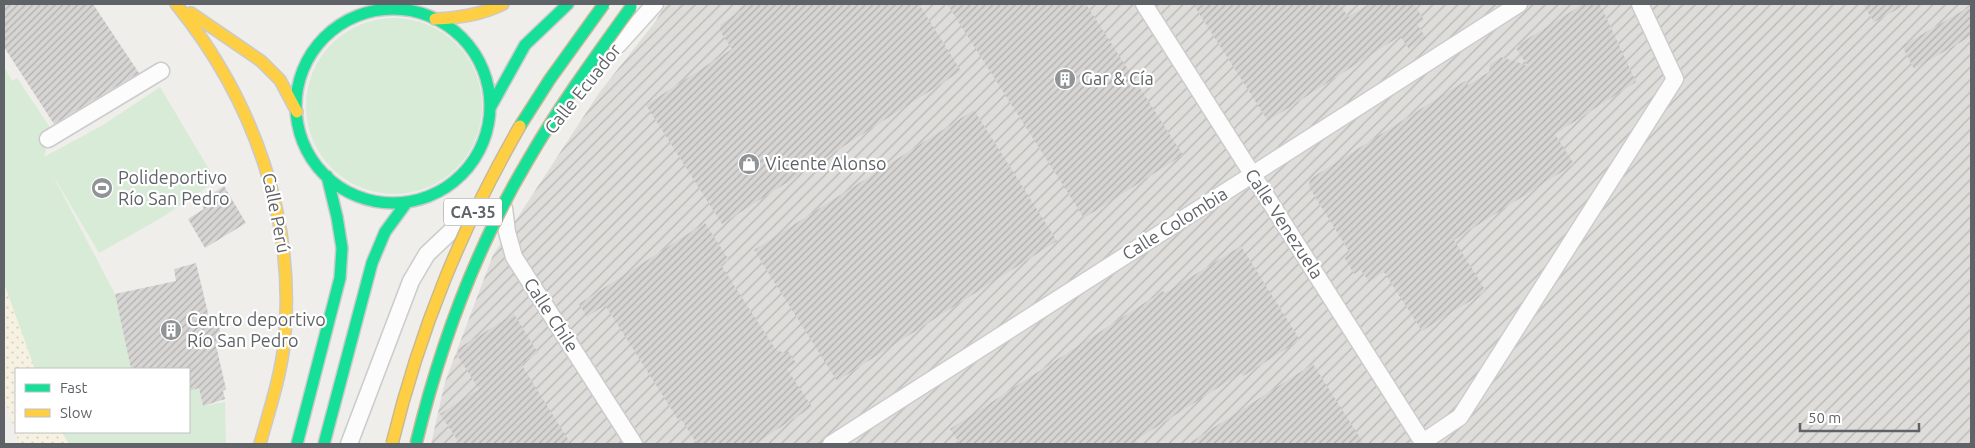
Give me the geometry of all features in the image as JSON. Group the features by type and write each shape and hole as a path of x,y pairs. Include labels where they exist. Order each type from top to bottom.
{"main road":[{"path":"177,4 262,61 280,80 297,112"},
{"name":"Calle Perú","path":"177,4 195,26 209,48 250,122 265,159 282,228 287,308 284,347 276,388 260,444"},
{"path":"435,19 473,16 491,11 503,4"},
{"path":"490,108 525,45 568,4"},
{"name":"CA-35","path":"392,444 418,348 463,232 521,125 566,56 604,4"},
{"path":"350,5 384,10 410,11 435,19 458,35 475,55 488,86 490,108 488,126 483,144 474,160 463,174 449,186 433,195 407,202 385,203 364,198 344,190 327,176 312,158 301,136 297,112 300,80 308,60 320,43 344,23 364,14 384,10"},
{"name":"CA-35","path":"416,444 423,414 447,337 494,224 512,188 553,118 631,7"},
{"path":"297,444 340,278 342,248 327,176"},
{"path":"324,444 372,263 385,232 407,202"}],"street":[{"name":"Calle Venezuela","path":"1144,4 1423,443"},
{"name":"Calle Colombia","path":"831,444 1519,4"},
{"path":"1423,443 1460,417 1675,79 1640,4"},
{"name":"Calle Ecuador","path":"512,175 651,7"},
{"path":"48,139 161,71"},
{"path":"350,444 411,281 427,254 512,175"},
{"name":"Calle Chile","path":"512,175 504,202 507,232 514,257 634,444"},
{"path":"445,237 474,232 488,237 514,257"}],"shaded area":[{"path":"666,4 1971,4 1971,444 431,444 445,382 493,255 599,93 655,22"}],"sand":[{"path":"4,283 35,368 15,368 15,431 4,397"},
{"path":"15,433 63,433 69,444 19,444"}],"green space":[{"path":"385,18 403,18 435,28 450,38 462,50 472,65 478,80 482,106 478,132 472,147 462,162 450,174 435,184 420,190 403,194 385,194 353,184 338,174 326,162 316,147 310,132 306,115 306,97 316,65 326,50 338,38 353,28 368,22"},
{"path":"4,67 12,81 17,78 51,129 44,157 103,125 160,87 216,181 161,218 99,253 51,172 115,294 131,368 35,368 4,283"},
{"path":"199,388 203,406 225,402 226,444 69,444 63,433 190,433 190,391"}],"building":[{"path":"4,4 93,4 139,73 54,124 4,47"},
{"name":"Vicente Alonso","path":"747,4 919,4 961,71 722,224 646,105 732,49 720,31 721,24 740,12 740,8"},
{"name":"Gar & Cía","path":"947,4 1086,4 1183,155 1084,218"},
{"path":"1193,4 1340,4 1348,17 1369,4 1414,4 1424,20 1417,24 1426,38 1409,49 1400,36 1268,121"},
{"path":"1583,4 1600,4 1636,82 1555,134 1574,164 1454,240 1486,291 1422,331 1384,272 1369,282 1361,270 1354,274 1344,257 1350,253 1309,187 1310,179 1465,81 1468,85 1489,72 1490,64 1501,57 1528,66 1515,47"},
{"path":"1863,4 1907,4 1874,22"},
{"path":"1971,6 1971,36 1914,69 1902,46"},
{"path":"974,110 1057,241 837,381 754,250"},
{"path":"224,186 246,223 205,248 188,219 204,209 200,202"},
{"path":"705,223 729,260 721,265 776,350 785,353 788,351 796,363 787,369 812,407 754,444 697,444 681,419 679,421 605,305 587,317 579,304"},
{"path":"1241,246 1300,340 1243,376 1241,373 1136,440 1139,444 960,444 950,429 1163,291 1165,293"},
{"name":"Centro deportivo Río San Pedro","path":"196,263 209,317 217,315 222,343 216,345 226,389 223,391 225,399 203,406 199,388 190,391 190,368 131,368 115,294 176,281 174,269"},
{"path":"514,314 538,353 521,364 571,444 460,444 440,414 479,389 457,355 459,348"},
{"path":"1313,364 1364,444 1188,444"}],"traffic: fast":[{"path":"490,108 525,45 568,4"},
{"path":"520,126 550,79 604,4"},
{"path":"416,444 448,334 475,264 491,229 508,195 551,122 631,7"},
{"path":"393,9 412,11 430,17 454,31 468,45 482,69 488,87 490,106 488,125 482,143 468,167 454,181 430,195 412,201 393,203 374,201 356,195 332,181 318,167 304,143 298,125 296,106 298,87 304,69 318,45 332,31 356,17 374,11 393,9"},
{"path":"297,444 340,278 342,248 327,176"},
{"path":"324,444 372,263 385,232 407,202"}],"traffic: slow":[{"path":"176,4 204,41 228,80 248,121 264,164 276,208 284,253 286,299 284,345 277,383 260,444"},
{"path":"435,19 470,15 503,4"},
{"path":"191,13 261,61 280,80 297,112"},
{"path":"392,444 416,360 444,280 479,203 520,126"}],"place":[{"name":"Gar & Cía","path":"1065,79"},
{"name":"Vicente Alonso","path":"749,164"},
{"name":"Polideportivo Río San Pedro","path":"102,188"},
{"name":"Centro deportivo Río San Pedro","path":"171,330"}]}
